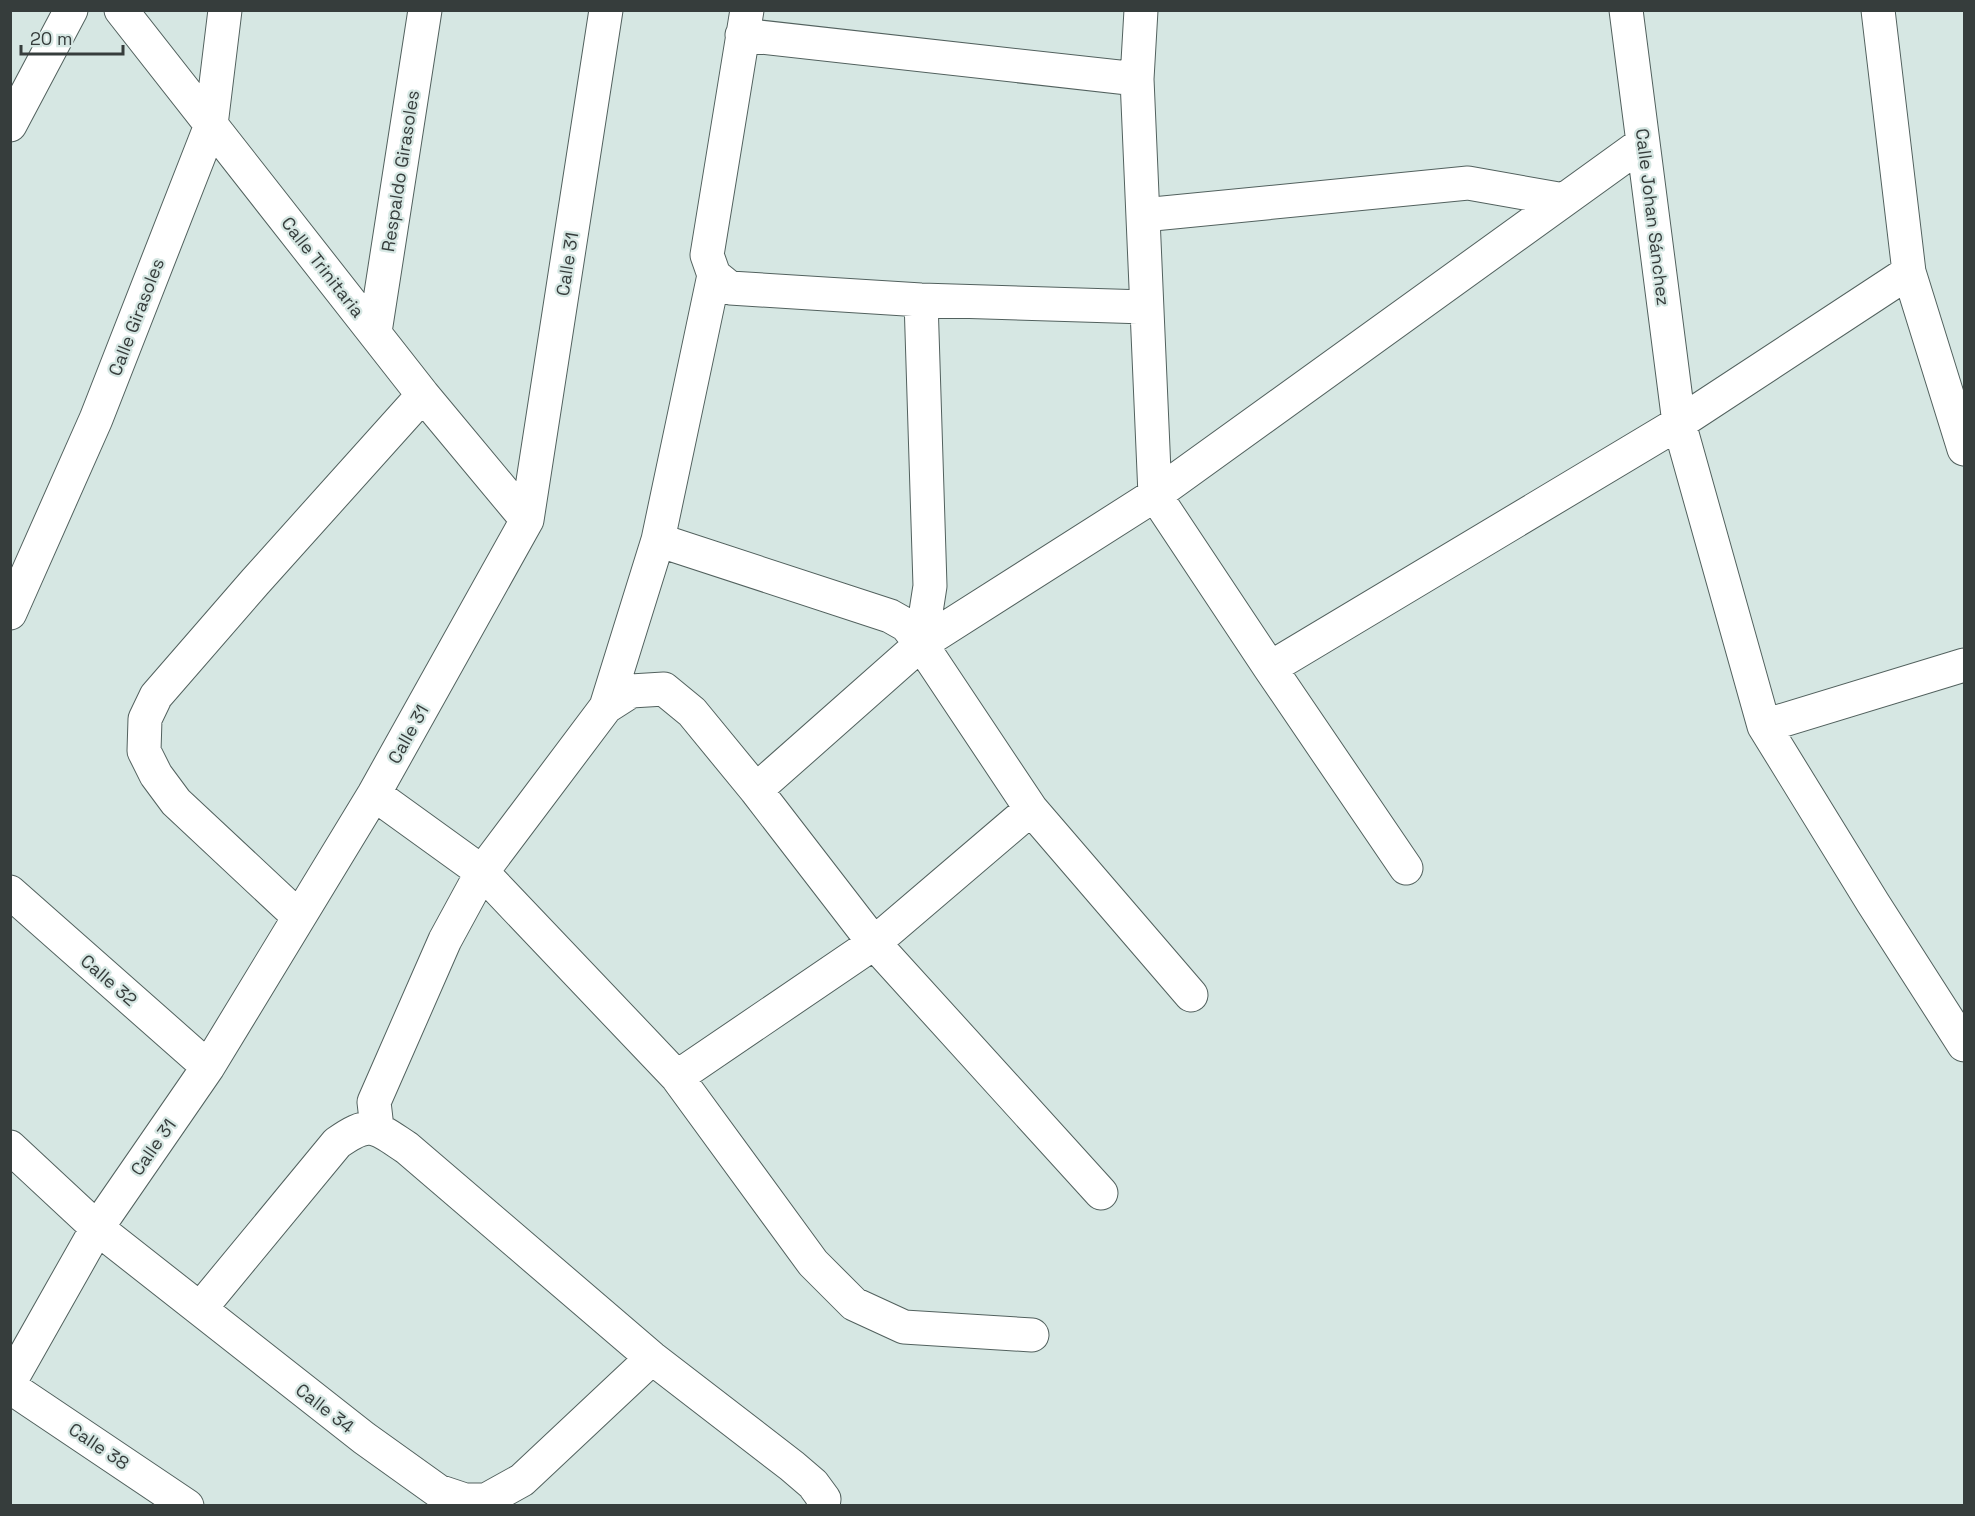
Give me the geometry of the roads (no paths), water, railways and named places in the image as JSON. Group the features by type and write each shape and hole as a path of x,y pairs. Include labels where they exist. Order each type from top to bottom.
{"street":[{"path":"10,125 71,10"},
{"name":"Calle Trinitaria","path":"121,10 423,395 527,520"},
{"name":"Calle Girasoles","path":"10,613 96,419 211,125 225,10"},
{"name":"Respaldo Girasoles","path":"375,332 425,10"},
{"name":"Calle 31","path":"10,1382 97,1228 208,1067 374,794 527,520 606,10"},
{"path":"1141,10 1137,79 1155,495 1406,868"},
{"name":"Calle Johan Sánchez","path":"1626,10 1679,423 1764,726 1873,903 1965,1045"},
{"path":"1878,10 1909,272 1965,449"},
{"path":"377,1128 374,1102 445,940 482,872 606,707 658,540 714,275 707,255 744,23 1137,79"},
{"path":"756,790 921,644 1155,495 1643,143"},
{"path":"1143,215 1468,183 1564,200"},
{"path":"1270,668 1679,423 1909,272"},
{"path":"714,275 730,288 921,300 1146,307"},
{"path":"921,300 930,586 921,644"},
{"path":"299,917 176,802 156,775 144,751 145,719 156,696 423,395"},
{"path":"658,540 890,616 906,625 1031,809 1191,996"},
{"path":"1764,726 1965,665"},
{"path":"606,707 631,691 664,689 692,712 756,790 874,943 1101,1193"},
{"path":"374,794 482,872 677,1077 813,1263 854,1304 904,1326 1032,1335"},
{"path":"677,1077 874,943 1031,809"},
{"name":"Calle 32","path":"10,892 208,1067"},
{"path":"200,1309 337,1143 356,1129 377,1128 407,1148 652,1358 792,1466 813,1484 824,1500 823,1506"},
{"name":"Calle 34","path":"10,1147 97,1228 364,1438 438,1491 465,1500 486,1500 522,1480 652,1358"},
{"name":"Calle 38","path":"10,1387 187,1506"}]}
